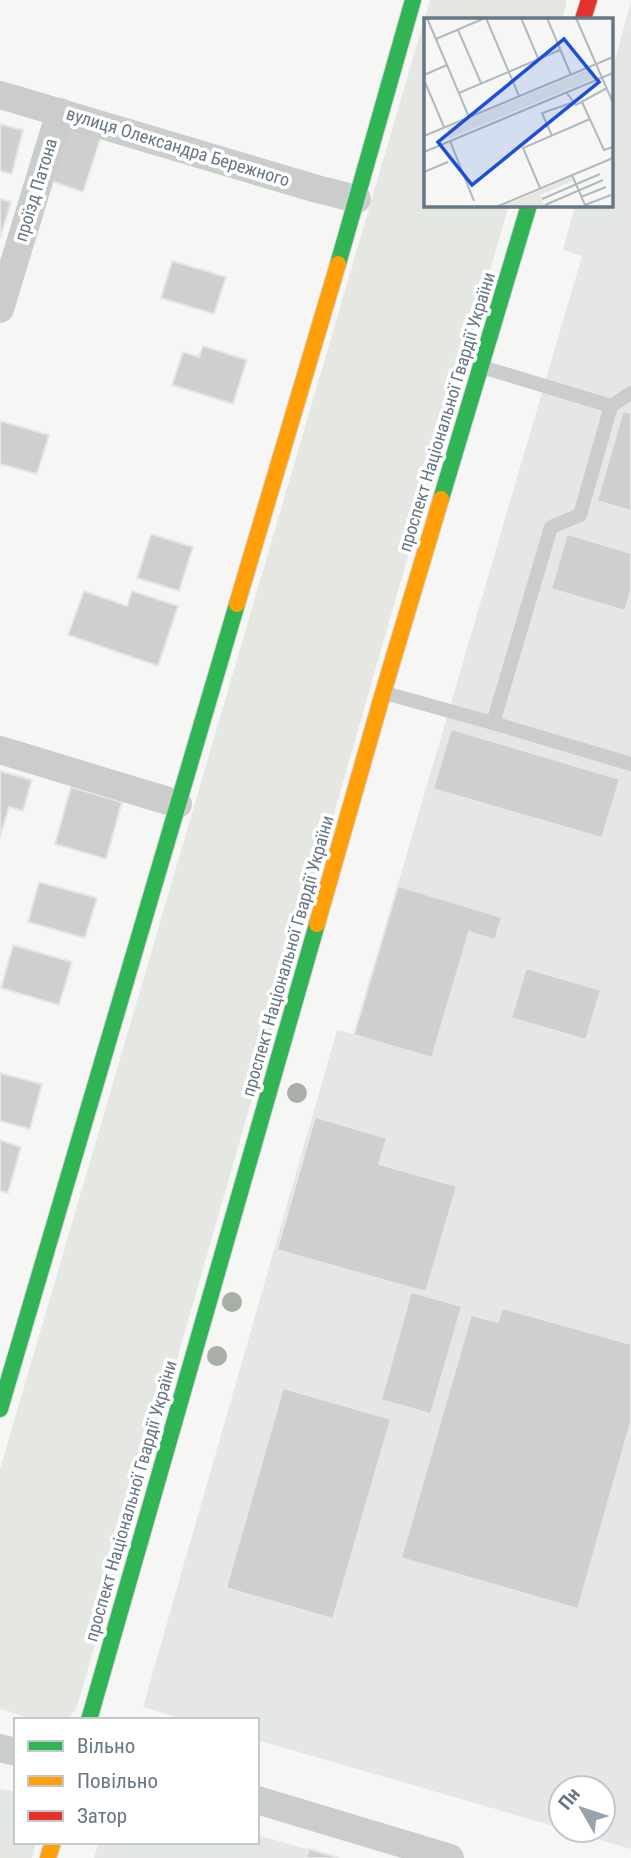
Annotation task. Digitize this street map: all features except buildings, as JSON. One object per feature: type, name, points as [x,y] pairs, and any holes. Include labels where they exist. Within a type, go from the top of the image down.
[{"type":"street","points":[[1,1401],[413,0]]},
{"type":"street","points":[[583,18],[589,0]]},
{"type":"street","name":"вулиця Олександра Бережного","points":[[0,95],[356,199]]},
{"type":"street","name":"проїзд Патона","points":[[0,309],[60,112]]},
{"type":"street","name":"проспект Національної Гвардії України","points":[[90,1718],[383,693],[529,206]]},
{"type":"street","points":[[0,750],[178,804]]},
{"type":"street","points":[[259,1801],[450,1858]]},
{"type":"lane","points":[[482,367],[611,406]]},
{"type":"lane","points":[[493,723],[551,527],[580,515],[611,406],[631,393]]},
{"type":"lane","points":[[383,693],[631,764]]},
{"type":"shaded area","points":[[430,0],[566,0],[562,18],[425,18]]},
{"type":"shaded area","points":[[631,1],[631,1849],[614,1844],[617,1844],[617,1774],[547,1774],[547,1824],[259,1741],[259,1718],[179,1718],[143,1707],[337,1030],[354,1034],[582,256],[563,250],[575,206],[614,206],[614,64]]},
{"type":"shaded area","points":[[424,20],[424,206],[509,206],[77,1707],[69,1718],[30,1718],[0,1709],[0,1469]]},
{"type":"shaded area","points":[[0,1789],[14,1792],[14,1844],[36,1844],[32,1858],[0,1858]]},
{"type":"shaded area","points":[[259,1836],[339,1858],[94,1858],[98,1844],[259,1844]]},
{"type":"traffic: fast","points":[[338,264],[413,0]]},
{"type":"traffic: fast","points":[[441,499],[529,206]]},
{"type":"traffic: fast","points":[[0,1409],[237,604]]},
{"type":"traffic: fast","points":[[90,1718],[317,924]]},
{"type":"traffic: slow","points":[[237,604],[338,264]]},
{"type":"traffic: slow","points":[[317,924],[441,499]]},
{"type":"traffic: slow","points":[[48,1858],[52,1844]]},
{"type":"traffic: jam","points":[[583,18],[589,0]]}]
